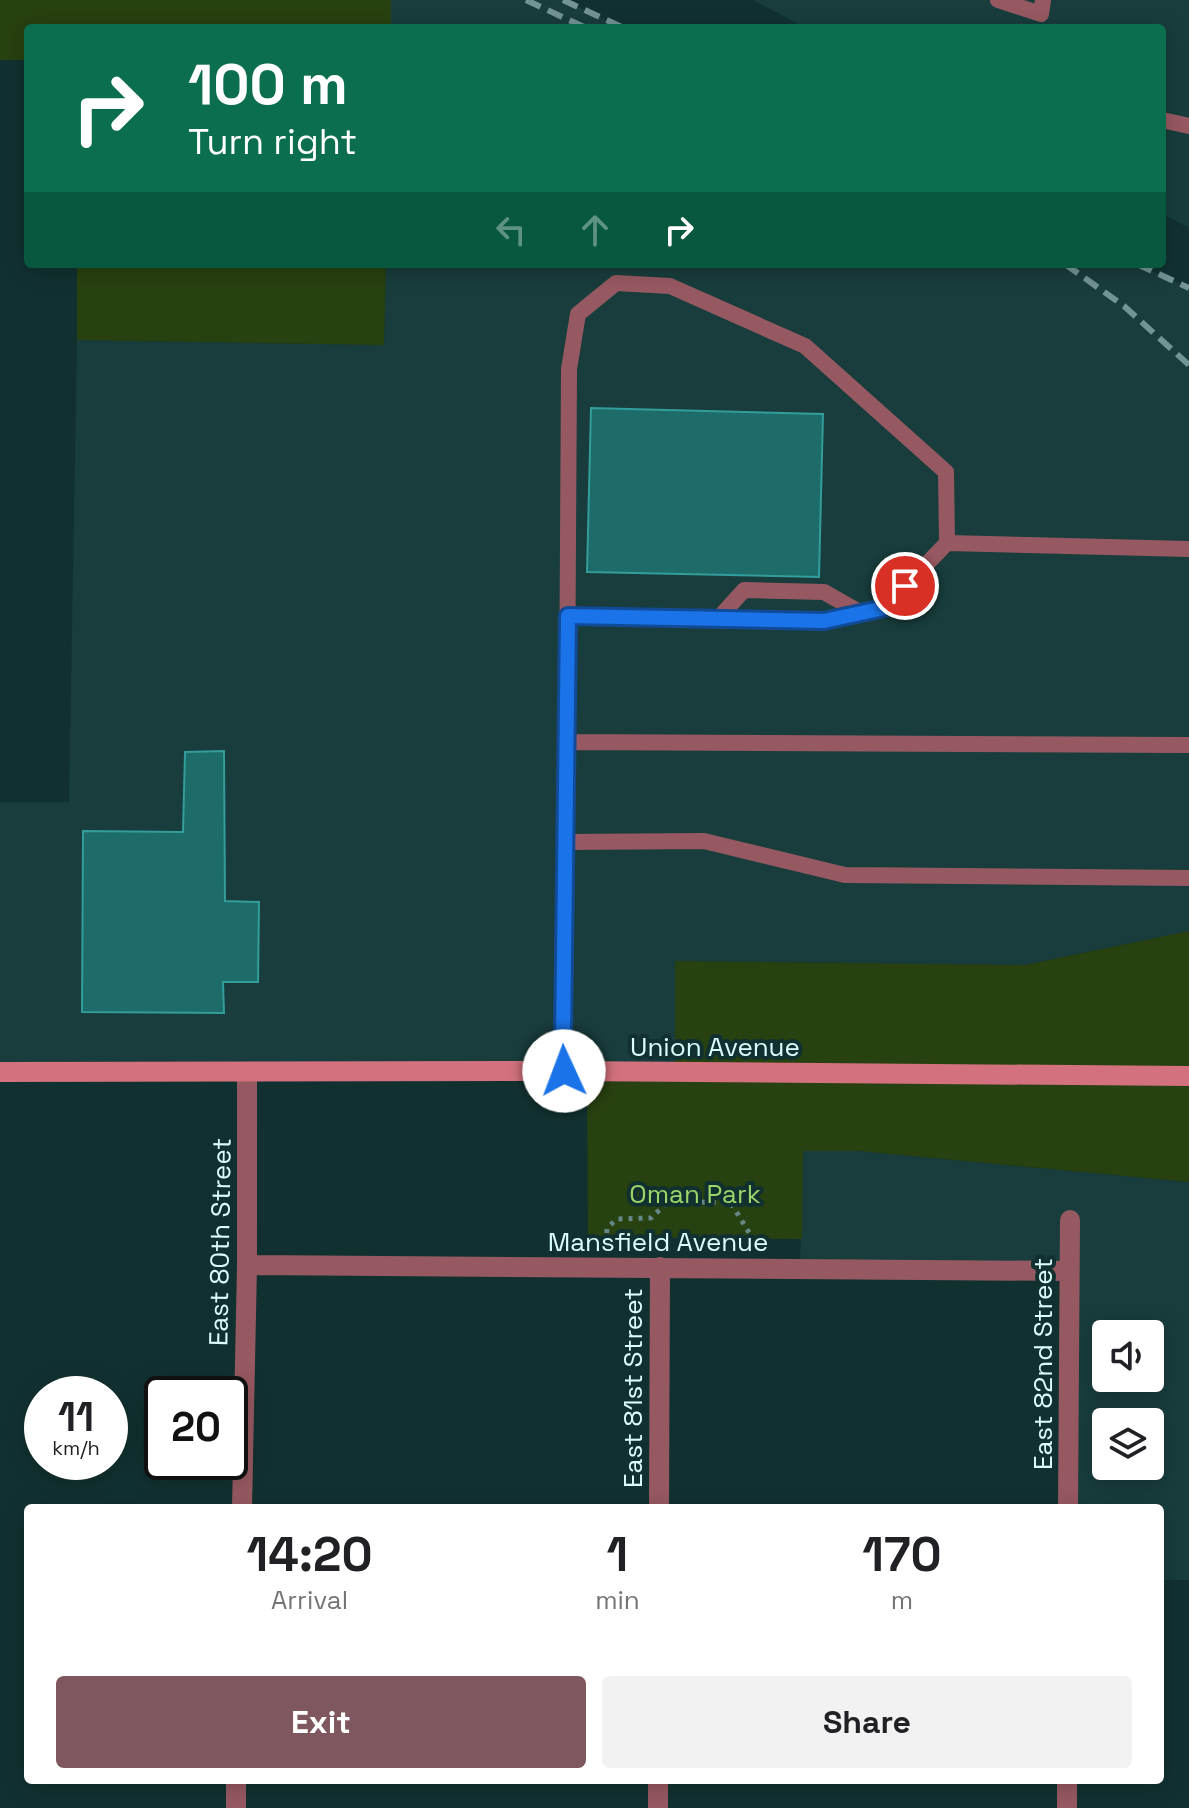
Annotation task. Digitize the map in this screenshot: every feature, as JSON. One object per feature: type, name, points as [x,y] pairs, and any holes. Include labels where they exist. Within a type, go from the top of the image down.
[{"type":"main road","name":"Union Avenue","points":[[0,1072],[564,1071],[1189,1076]]},
{"type":"street","name":"East 80th Street","points":[[242,1504],[247,1073]]},
{"type":"street","name":"East 82nd Street","points":[[1068,1504],[1070,1220]]},
{"type":"street","name":"Mansfield Avenue","points":[[247,1265],[1069,1271]]},
{"type":"street","name":"East 81st Street","points":[[659,1504],[660,1267]]},
{"type":"street","points":[[236,1784],[236,1808]]},
{"type":"street","points":[[658,1784],[658,1808]]},
{"type":"street","points":[[1067,1784],[1067,1808]]},
{"type":"lane","points":[[998,0],[1041,14]]},
{"type":"lane","points":[[1166,121],[1189,126]]},
{"type":"lane","points":[[564,1071],[569,369],[578,314],[616,283],[670,286],[805,346],[946,472],[947,543],[884,608],[824,621],[568,616]]},
{"type":"lane","points":[[947,543],[1189,549]]},
{"type":"lane","points":[[717,620],[744,590],[824,592],[861,613]]},
{"type":"lane","points":[[567,742],[1189,745]]},
{"type":"lane","points":[[566,842],[704,841],[845,875],[1189,878]]},
{"type":"path","points":[[606,1244],[607,1228],[617,1219],[651,1218],[669,1201],[731,1203],[756,1246]]},
{"type":"shaded area","points":[[391,0],[563,0],[615,24],[391,24]]},
{"type":"shaded area","points":[[753,0],[1189,0],[1189,228],[1166,216],[1166,24],[798,24]]},
{"type":"shaded area","points":[[386,268],[1146,268],[1189,288],[1189,931],[1025,965],[675,961],[675,1073],[0,1072],[0,802],[69,802],[77,340],[384,345]]},
{"type":"shaded area","points":[[803,1151],[859,1151],[1189,1182],[1189,1580],[1164,1580],[1164,1504],[1068,1504],[1069,1271],[800,1269]]},
{"type":"green space","points":[[0,0],[391,0],[391,24],[24,24],[24,60],[0,60]]},
{"type":"green space","points":[[77,268],[386,268],[384,345],[77,340]]},
{"type":"green space","name":"Oman Park","points":[[1189,931],[1189,1182],[859,1151],[803,1151],[802,1239],[588,1237],[587,1073],[675,1072],[675,961],[1025,965]]},
{"type":"building","points":[[591,408],[823,414],[819,577],[587,572]]},
{"type":"building","points":[[224,751],[225,901],[259,902],[258,982],[223,982],[224,1013],[82,1012],[83,831],[183,832],[185,752]]},
{"type":"railway","points":[[526,0],[577,24]]},
{"type":"railway","points":[[563,0],[615,24]]},
{"type":"railway","points":[[1071,268],[1124,306],[1189,365]]},
{"type":"railway","points":[[1146,268],[1189,288]]},
{"type":"route","points":[[564,1071],[568,616],[824,621],[884,608],[905,586]]}]
